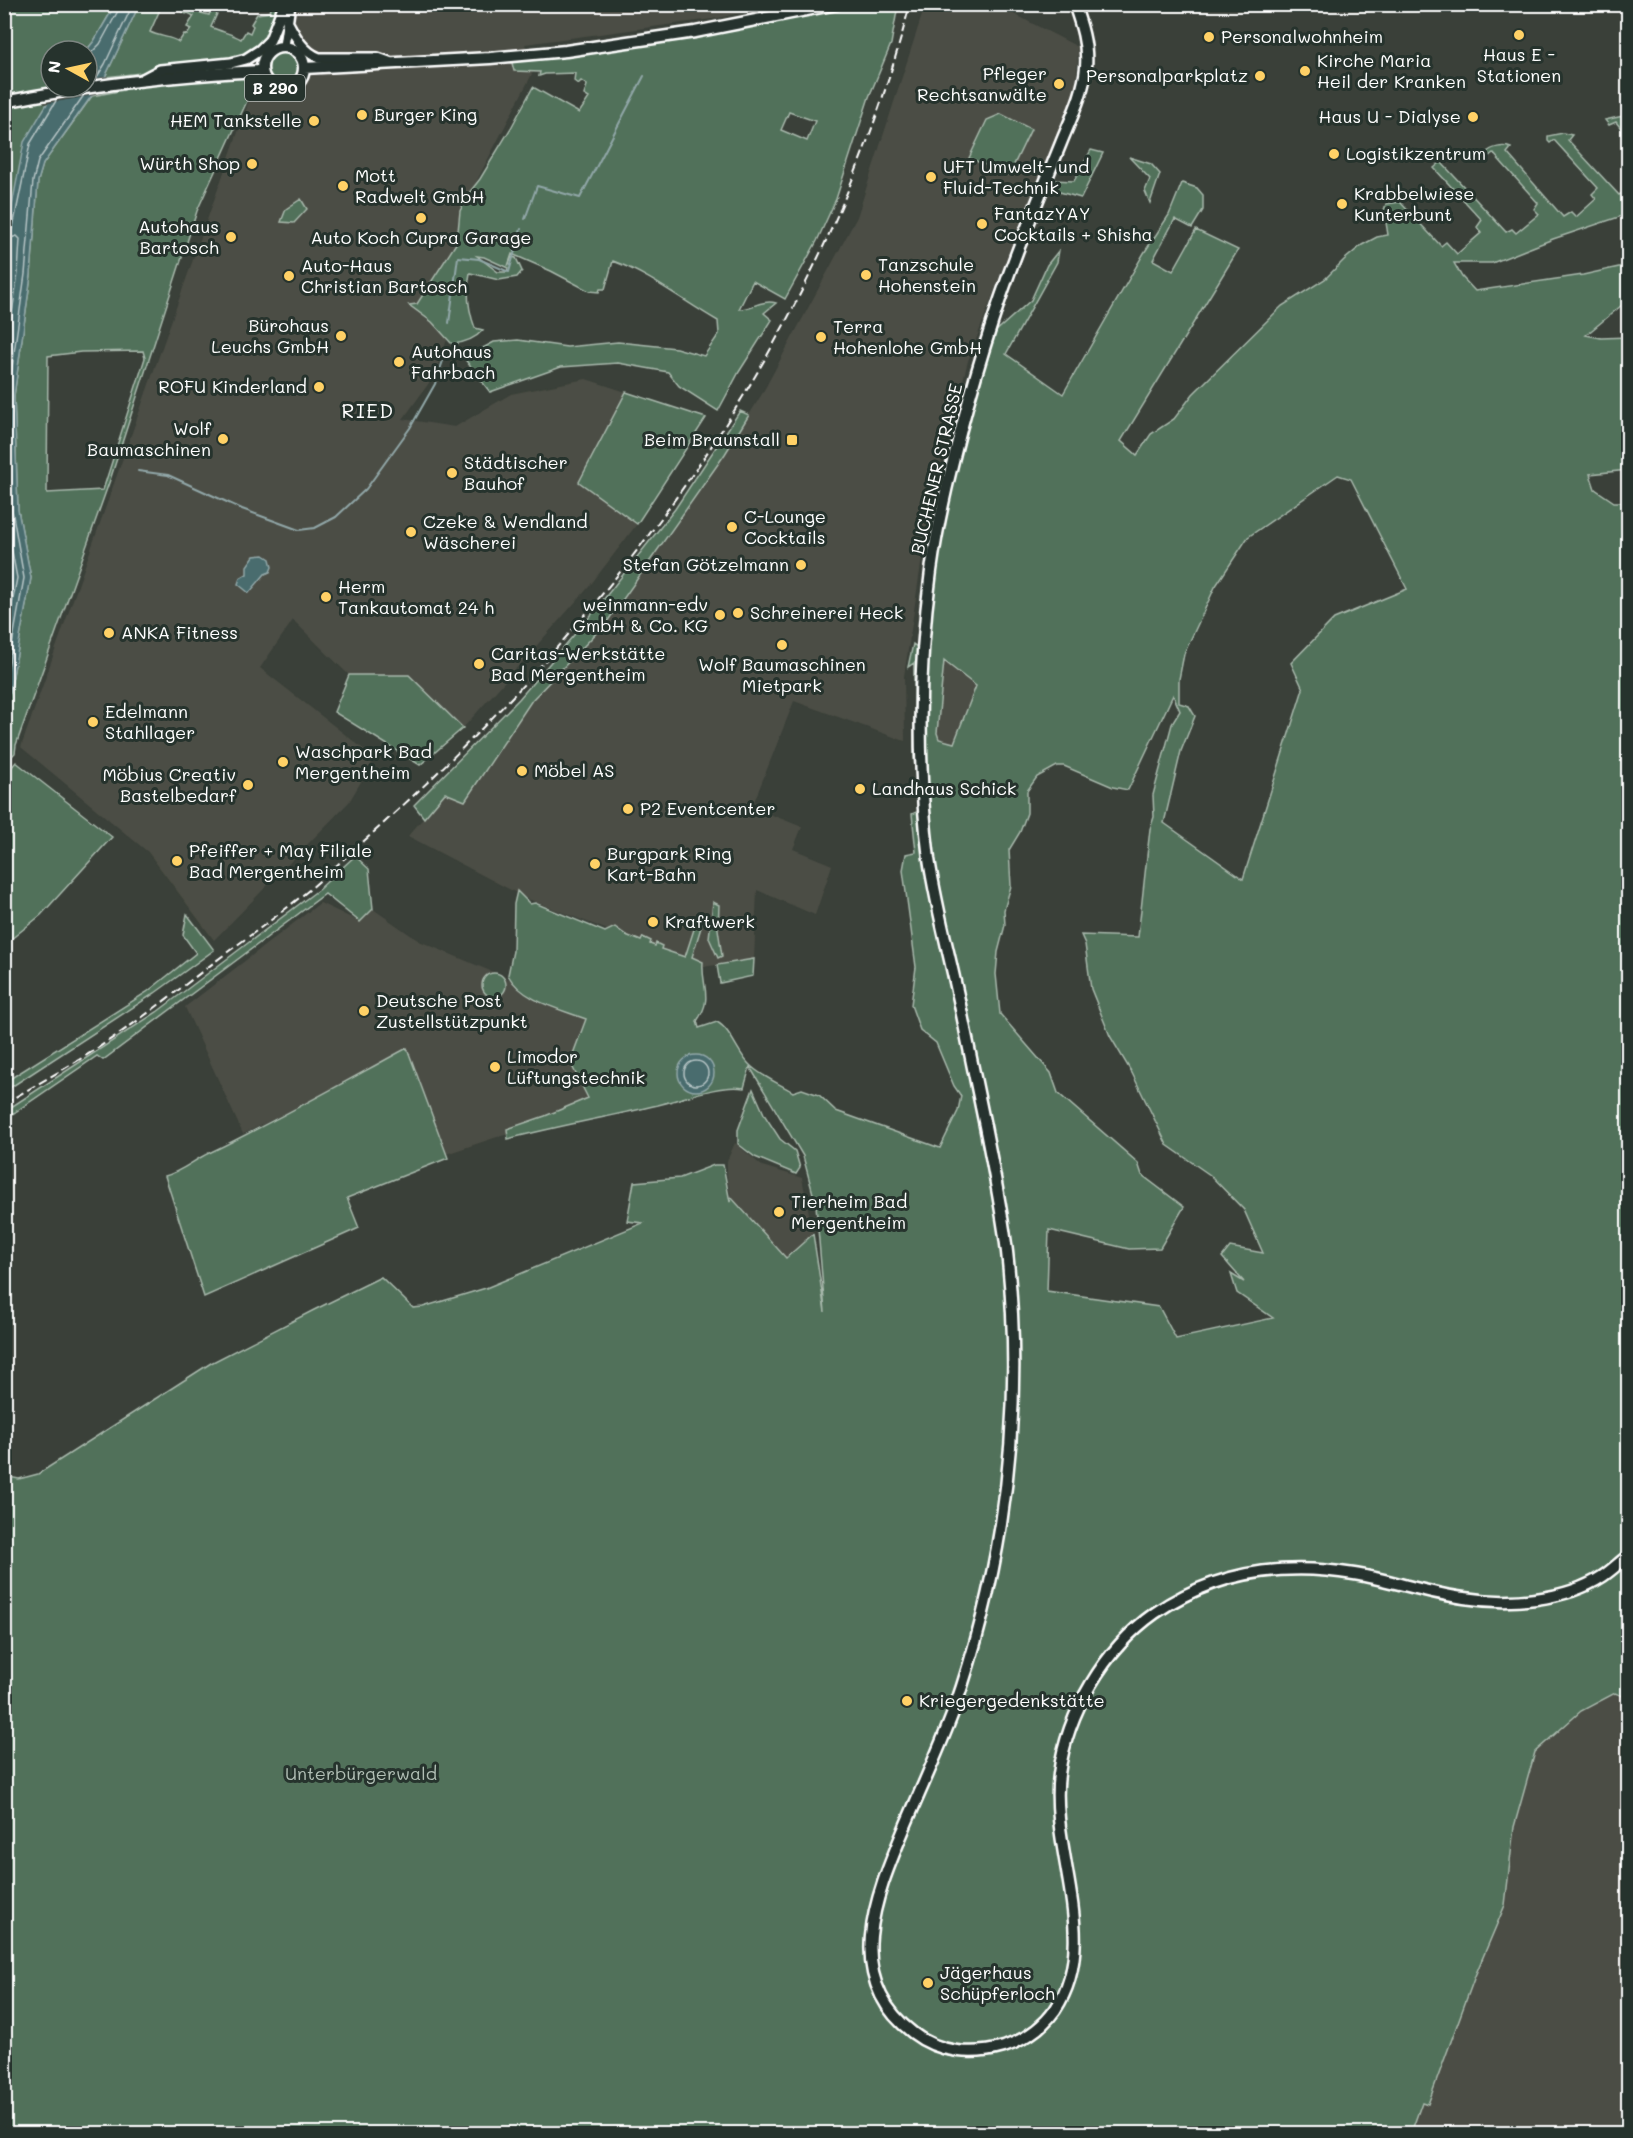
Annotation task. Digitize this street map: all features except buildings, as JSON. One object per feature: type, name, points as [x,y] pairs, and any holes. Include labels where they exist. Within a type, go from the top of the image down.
[{"type":"main road","name":"B 290","points":[[304,68],[523,56],[706,30],[837,4]]},
{"type":"main road","name":"BUCHENER STRASSE","points":[[1074,4],[1086,45],[1086,72],[1078,104],[1019,247],[988,332],[970,393],[932,559],[923,634],[921,773],[929,853],[939,916],[959,997],[995,1176],[1007,1251],[1013,1355],[1011,1439],[1000,1524],[984,1608],[953,1713],[886,1870],[877,1901],[870,1938],[871,1961],[876,1983],[885,2005],[904,2026],[925,2041],[946,2049],[970,2052],[994,2050],[1021,2041],[1046,2022],[1061,2001],[1074,1963],[1074,1928],[1057,1809],[1059,1772],[1069,1732],[1083,1698],[1122,1643],[1157,1612],[1214,1583],[1244,1574],[1279,1568],[1355,1574],[1467,1599],[1512,1601],[1561,1594],[1598,1580],[1629,1556]]},
{"type":"main road","name":"B 290","points":[[284,46],[300,56],[304,68],[297,84],[286,89],[273,87],[267,83],[261,71],[263,59],[267,54],[277,47],[284,46]]},
{"type":"main road","name":"B 290","points":[[4,102],[143,79],[261,71]]},
{"type":"street","points":[[143,79],[160,70],[231,63],[246,59],[270,40],[284,4]]},
{"type":"street","points":[[284,46],[290,4]]},
{"type":"street","points":[[287,21],[302,46],[311,55],[319,58],[378,58],[389,62]]},
{"type":"shaded area","points":[[290,5],[771,5],[719,18],[525,44],[533,72],[473,188],[449,334],[434,376],[403,419],[455,427],[511,394],[586,379],[626,392],[579,482],[637,524],[588,588],[463,728],[409,675],[349,675],[293,620],[260,668],[375,758],[349,802],[214,940],[148,852],[21,747],[254,87],[260,62],[266,52],[284,46]]},
{"type":"shaded area","points":[[923,12],[1012,13],[1078,47],[1076,91],[1016,233],[968,361],[930,505],[904,676],[905,741],[794,701],[752,807],[802,827],[793,849],[832,865],[815,915],[757,890],[754,959],[703,967],[528,899],[408,836],[445,793],[465,801],[532,700],[607,622],[725,454],[762,394],[857,217]]},
{"type":"shaded area","points":[[944,660],[976,687],[954,743],[939,739],[937,733]]},
{"type":"shaded area","points":[[320,903],[360,922],[373,909],[419,941],[605,1017],[595,1114],[497,1137],[443,1155],[403,1056],[243,1134],[185,1007]]},
{"type":"shaded area","points":[[735,1143],[762,1166],[802,1178],[813,1234],[786,1259],[731,1197],[727,1161]]},
{"type":"shaded area","points":[[1615,1693],[1628,1698],[1628,2133],[1389,2134],[1506,1890],[1514,1827],[1535,1752],[1581,1711]]},
{"type":"green space","points":[[4,5],[115,5],[95,39],[39,39],[39,99],[53,99],[6,231],[5,248],[5,161],[11,148],[9,128],[4,122]]},
{"type":"green space","points":[[139,5],[162,5],[150,32],[179,42],[191,29],[187,27],[194,16],[186,14],[174,5],[203,5],[201,13],[209,15],[213,5],[221,5],[211,27],[241,39],[246,31],[250,33],[253,26],[251,24],[257,14],[270,12],[272,5],[284,5],[270,40],[231,63],[105,77]]},
{"type":"green space","points":[[837,5],[898,5],[891,44],[869,97],[836,199],[817,241],[785,299],[753,281],[739,309],[766,302],[776,303],[764,313],[772,320],[739,372],[718,411],[679,386],[668,372],[618,363],[561,367],[490,392],[464,358],[494,342],[518,340],[567,347],[618,342],[676,348],[704,356],[719,334],[718,321],[654,281],[613,261],[605,289],[600,289],[599,292],[589,291],[512,254],[508,266],[512,257],[516,258],[522,271],[517,277],[499,280],[470,273],[468,300],[471,314],[475,328],[483,330],[473,338],[461,343],[452,344],[432,322],[409,305],[417,304],[457,242],[460,211],[511,128],[533,87],[579,113],[589,98],[584,95],[587,85],[581,81],[578,84],[574,81],[575,73],[539,76],[540,72],[514,71],[512,63],[490,58],[523,56]],"holes":[[[789,112],[815,121],[807,141],[781,130]],[[477,256],[508,268],[507,272],[498,272]]]},
{"type":"green space","points":[[283,47],[291,48],[298,53],[303,60],[303,76],[298,83],[291,88],[283,89],[275,88],[268,83],[263,76],[262,68],[263,60],[268,53],[275,48]]},
{"type":"green space","points":[[255,71],[247,101],[197,211],[111,477],[15,753],[5,763],[5,701],[10,691],[31,578],[18,510],[14,396],[31,275],[38,181],[43,164],[90,99],[99,99],[99,95],[124,90],[130,81]],"holes":[[[143,351],[145,358],[103,490],[47,493],[48,356],[81,352]]]},
{"type":"green space","points":[[1001,114],[1031,129],[1009,175],[969,158],[987,120]]},
{"type":"green space","points":[[1628,115],[1628,137],[1616,122],[1609,125],[1605,120]]},
{"type":"green space","name":"Unterbürgerwald","points":[[1563,133],[1572,135],[1568,140],[1619,195],[1626,191],[1628,214],[1553,239],[1492,263],[1454,263],[1462,277],[1475,291],[1583,275],[1628,265],[1628,300],[1586,335],[1601,338],[1628,337],[1628,470],[1590,474],[1595,489],[1614,502],[1628,502],[1628,1698],[1615,1693],[1581,1711],[1535,1752],[1514,1827],[1505,1905],[1475,1976],[1428,2104],[1422,2102],[1411,2133],[5,2133],[4,1480],[9,1477],[19,1479],[38,1474],[211,1363],[381,1277],[413,1308],[486,1288],[643,1223],[627,1221],[634,1182],[680,1178],[714,1165],[723,1165],[730,1202],[731,1197],[786,1258],[813,1234],[825,1312],[816,1205],[803,1156],[750,1067],[744,1088],[712,1090],[658,1105],[508,1139],[507,1129],[588,1098],[570,1062],[586,1019],[532,998],[514,984],[508,975],[513,951],[514,904],[517,891],[530,904],[535,903],[605,932],[615,927],[626,935],[641,941],[643,937],[651,941],[650,944],[655,946],[656,943],[662,946],[661,949],[685,957],[696,923],[702,924],[692,957],[703,962],[706,992],[705,1005],[697,1021],[699,1028],[717,1022],[727,1031],[752,1067],[793,1092],[802,1089],[819,1095],[836,1111],[940,1148],[958,1111],[961,1096],[954,1086],[936,1043],[920,1030],[911,1005],[916,967],[903,870],[906,854],[916,852],[912,814],[919,811],[914,757],[914,663],[908,667],[913,644],[921,650],[949,480],[993,334],[1031,300],[1047,265],[1059,250],[1057,262],[1006,354],[1063,394],[1144,253],[1169,215],[1182,183],[1197,188],[1203,195],[1203,210],[1192,228],[1175,219],[1153,260],[1173,271],[1196,230],[1238,250],[1121,441],[1137,455],[1151,434],[1174,419],[1193,394],[1282,306],[1325,279],[1362,245],[1377,237],[1388,235],[1384,210],[1386,204],[1400,202],[1441,246],[1446,242],[1457,254],[1481,233],[1477,227],[1482,220],[1434,168],[1441,162],[1506,232],[1512,229],[1516,233],[1539,214],[1534,209],[1538,203],[1493,153],[1489,156],[1486,153],[1498,147],[1511,148],[1507,153],[1563,217],[1571,212],[1576,217],[1596,199],[1592,194],[1598,188],[1554,140],[1550,143],[1548,141],[1548,136]],"holes":[[[1338,475],[1351,479],[1407,589],[1334,619],[1291,663],[1303,689],[1243,879],[1164,823],[1181,751],[1195,716],[1189,706],[1179,703],[1179,679],[1184,654],[1215,587],[1248,537]],[[944,661],[976,686],[954,743],[939,739],[937,733]],[[1173,695],[1180,711],[1172,724],[1153,795],[1154,817],[1150,829],[1138,937],[1081,935],[1085,944],[1091,989],[1110,1036],[1132,1073],[1167,1145],[1210,1175],[1244,1210],[1263,1253],[1230,1247],[1222,1257],[1244,1282],[1231,1274],[1237,1293],[1273,1318],[1176,1339],[1159,1307],[1047,1291],[1049,1230],[1129,1249],[1160,1248],[1184,1207],[1142,1175],[1138,1163],[1058,1093],[1051,1073],[1000,1014],[996,974],[998,952],[1005,925],[1004,910],[1011,886],[1009,850],[1020,832],[1027,813],[1027,791],[1037,777],[1057,766],[1064,766],[1113,787],[1128,790]]]},
{"type":"green space","points":[[1091,150],[1103,153],[1081,198],[1049,189],[1053,180],[1074,181]]},
{"type":"green space","points":[[1129,157],[1151,164],[1160,174],[1150,203],[1145,191],[1150,179]]},
{"type":"green space","points":[[301,199],[307,209],[294,223],[281,222],[286,209]]},
{"type":"green space","points":[[626,392],[706,418],[637,524],[579,482]]},
{"type":"green space","points":[[740,411],[749,415],[725,454],[607,622],[532,700],[465,801],[445,793],[424,818],[414,805],[519,699],[592,614],[675,509]]},
{"type":"green space","points":[[349,675],[409,675],[463,728],[420,765],[334,712]]},
{"type":"green space","points":[[16,762],[112,837],[41,915],[5,944],[5,775]]},
{"type":"green space","points":[[355,856],[369,869],[373,909],[360,922],[325,894],[103,1060],[97,1056],[5,1119],[5,1111],[157,1012],[318,890]]},
{"type":"green space","points":[[713,902],[719,905],[718,929],[722,956],[718,958],[709,938]]},
{"type":"green space","points":[[187,914],[214,950],[155,993],[5,1091],[5,1082],[147,992],[196,953],[183,935]]},
{"type":"green space","points":[[754,959],[753,976],[720,983],[717,965]]},
{"type":"green space","points":[[494,973],[503,976],[506,985],[503,994],[494,997],[485,994],[482,985],[485,976]]},
{"type":"green space","points":[[407,1048],[448,1158],[347,1198],[359,1228],[204,1297],[165,1176],[177,1172]]},
{"type":"green space","points":[[753,1089],[765,1116],[780,1139],[795,1151],[800,1168],[796,1174],[755,1157],[738,1144],[738,1130]]},
{"type":"water","points":[[115,5],[139,5],[99,85],[99,39],[95,39]]},
{"type":"water","points":[[50,99],[89,99],[43,164],[38,181],[31,275],[14,396],[18,510],[31,578],[10,692],[5,701],[4,248],[24,142]]},
{"type":"water","points":[[264,555],[270,559],[272,567],[270,572],[265,574],[249,593],[238,584],[240,578],[247,574],[247,566],[254,556]]},
{"type":"water","points":[[696,1055],[709,1060],[714,1073],[709,1086],[696,1091],[683,1086],[678,1073],[683,1060]]},
{"type":"pier","points":[[108,76],[99,89],[99,78]]},
{"type":"pier","points":[[46,99],[72,99],[43,104]]},
{"type":"waterway","points":[[525,219],[537,186],[580,198],[644,76]]},
{"type":"waterway","points":[[449,323],[458,257],[479,259],[509,272],[521,229]]},
{"type":"waterway","points":[[138,471],[168,475],[242,509],[299,530],[315,528],[336,517],[366,489],[410,428],[435,384],[445,355]]},
{"type":"railway","points":[[4,1104],[80,1059],[137,1021],[316,884],[458,753],[545,661],[626,564],[700,462],[767,356],[825,244],[873,127],[910,4]]},
{"type":"place","name":"Haus E - Stationen","points":[[1519,35]]},
{"type":"place","name":"Personalwohnheim","points":[[1209,37]]},
{"type":"place","name":"Kirche Maria Heil der Kranken","points":[[1305,71]]},
{"type":"place","name":"Personalparkplatz","points":[[1260,76]]},
{"type":"place","name":"Pfleger Rechtsanwälte","points":[[1059,84]]},
{"type":"place","name":"Burger King","points":[[362,115]]},
{"type":"place","name":"Haus U - Dialyse","points":[[1473,117]]},
{"type":"place","name":"HEM Tankstelle","points":[[314,121]]},
{"type":"place","name":"Logistikzentrum","points":[[1334,154]]},
{"type":"place","name":"Würth Shop","points":[[252,164]]},
{"type":"place","name":"UFT Umwelt- und Fluid-Technik","points":[[931,177]]},
{"type":"place","name":"Mott Radwelt GmbH","points":[[343,186]]},
{"type":"place","name":"Krabbelwiese Kunterbunt","points":[[1342,204]]},
{"type":"place","name":"Auto Koch Cupra Garage","points":[[421,218]]},
{"type":"place","name":"FantazYAY Cocktails + Shisha","points":[[982,224]]},
{"type":"place","name":"Autohaus Bartosch","points":[[231,237]]},
{"type":"place","name":"Tanzschule Hohenstein","points":[[866,275]]},
{"type":"place","name":"Auto-Haus Christian Bartosch","points":[[289,276]]},
{"type":"place","name":"Bürohaus Leuchs GmbH","points":[[341,336]]},
{"type":"place","name":"Terra Hohenlohe GmbH","points":[[821,337]]},
{"type":"place","name":"Autohaus Fahrbach","points":[[399,362]]},
{"type":"place","name":"ROFU Kinderland","points":[[319,387]]},
{"type":"place","name":"Wolf Baumaschinen","points":[[223,439]]},
{"type":"place","name":"Beim Braunstall","points":[[792,440]]},
{"type":"place","name":"Städtischer Bauhof","points":[[452,473]]},
{"type":"place","name":"C-Lounge Cocktails","points":[[732,527]]},
{"type":"place","name":"Czeke & Wendland Wäscherei","points":[[411,532]]},
{"type":"place","name":"Stefan Götzelmann","points":[[801,565]]},
{"type":"place","name":"Herm Tankautomat 24 h","points":[[326,597]]},
{"type":"place","name":"Schreinerei Heck","points":[[738,613]]},
{"type":"place","name":"weinmann-edv GmbH & Co. KG","points":[[720,615]]},
{"type":"place","name":"ANKA Fitness","points":[[109,633]]},
{"type":"place","name":"Wolf Baumaschinen Mietpark","points":[[782,645]]},
{"type":"place","name":"Caritas-Werkstätte Bad Mergentheim","points":[[479,664]]},
{"type":"place","name":"Edelmann Stahllager","points":[[93,722]]},
{"type":"place","name":"Waschpark Bad Mergentheim","points":[[283,762]]},
{"type":"place","name":"Möbel AS","points":[[522,771]]},
{"type":"place","name":"Möbius Creativ Bastelbedarf","points":[[248,785]]},
{"type":"place","name":"Landhaus Schick","points":[[860,789]]},
{"type":"place","name":"P2 Eventcenter","points":[[628,809]]},
{"type":"place","name":"Pfeiffer + May Filiale Bad Mergentheim","points":[[177,861]]},
{"type":"place","name":"Burgpark Ring Kart-Bahn","points":[[595,864]]},
{"type":"place","name":"Kraftwerk","points":[[653,922]]},
{"type":"place","name":"Deutsche Post Zustellstützpunkt","points":[[364,1011]]},
{"type":"place","name":"Limodor Lüftungstechnik","points":[[495,1067]]},
{"type":"place","name":"Tierheim Bad Mergentheim","points":[[779,1212]]},
{"type":"place","name":"Kriegergedenkstätte","points":[[907,1701]]},
{"type":"place","name":"Jägerhaus Schüpferloch","points":[[928,1983]]},
{"type":"district","name":"RIED","points":[[368,411]]}]
